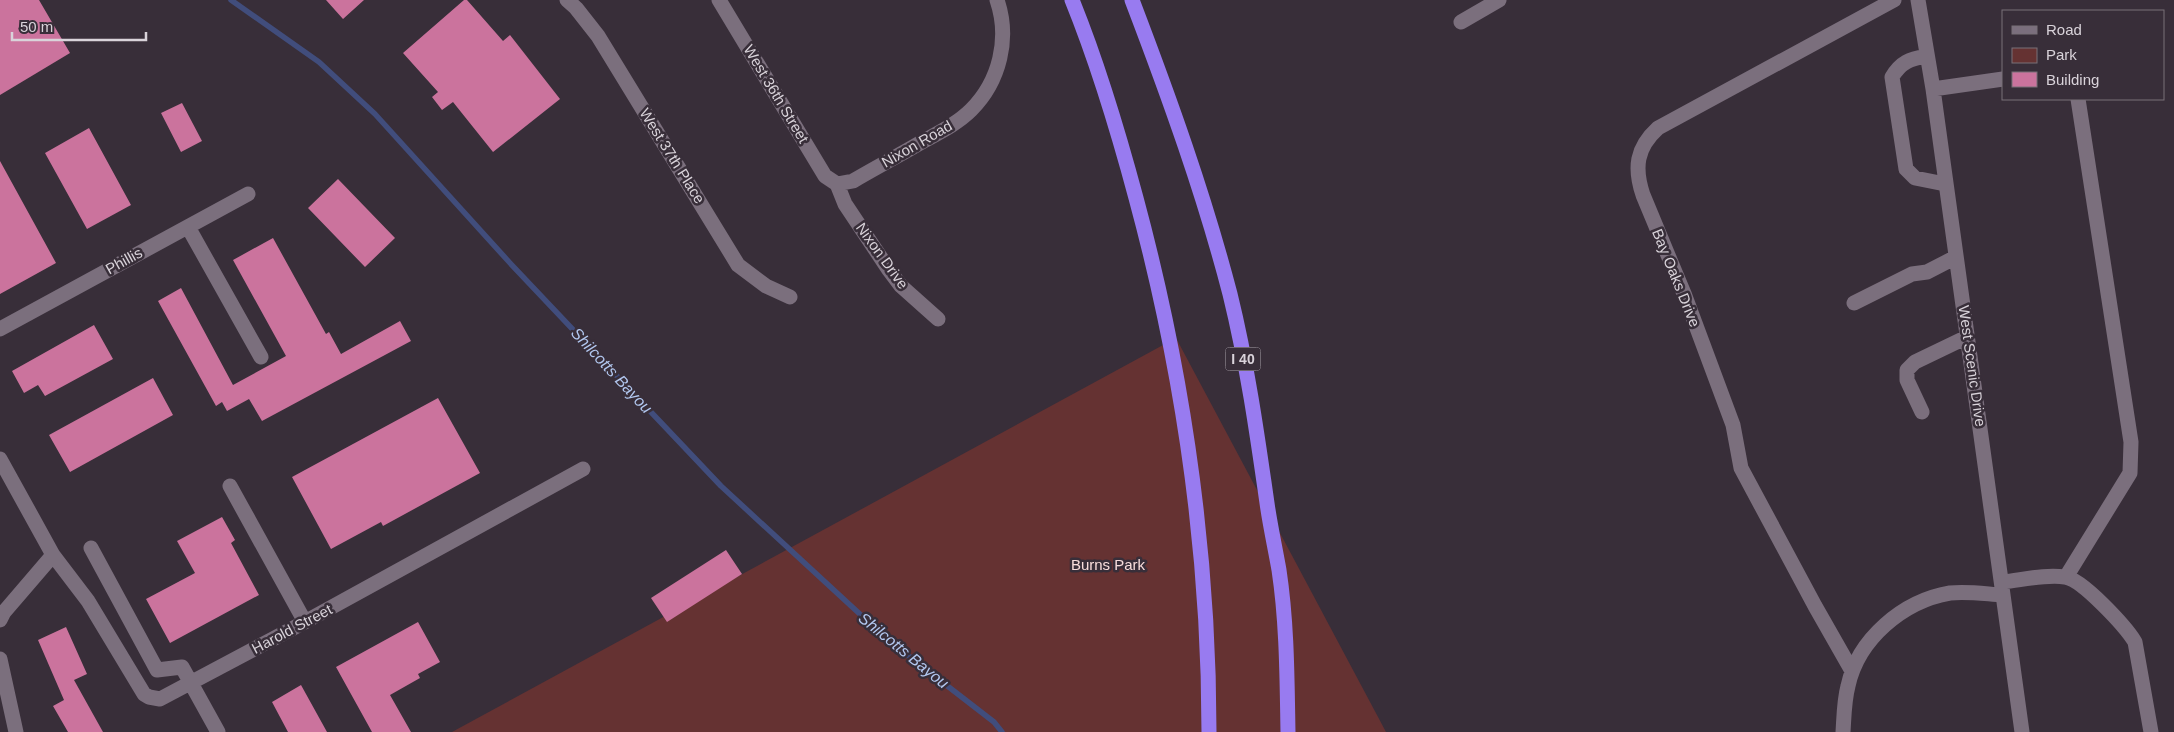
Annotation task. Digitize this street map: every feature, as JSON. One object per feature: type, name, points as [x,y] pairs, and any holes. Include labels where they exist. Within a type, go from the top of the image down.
[{"type":"highway","points":[[1072,0],[1097,68],[1127,164],[1152,259],[1174,362],[1191,466],[1200,546],[1207,645],[1209,732]]},
{"type":"highway","name":"I 40","points":[[1132,0],[1179,124],[1210,225],[1236,321],[1257,435],[1278,569],[1287,678],[1288,732]]},
{"type":"street","name":"West 37th Place","points":[[567,0],[576,8],[598,36],[738,265],[766,286],[790,297]]},
{"type":"street","name":"West 36th Street","points":[[719,0],[825,176],[837,184]]},
{"type":"street","name":"Nixon Road","points":[[837,184],[853,181],[954,124],[972,109],[994,75],[1002,46],[1002,14],[997,0]]},
{"type":"street","points":[[1460,22],[1499,0]]},
{"type":"street","name":"Bay Oaks Drive","points":[[1852,671],[1741,468],[1733,425],[1643,195],[1638,179],[1639,155],[1650,135],[1658,128],[1894,0]]},
{"type":"street","name":"West Scenic Drive","points":[[1918,0],[1933,89],[2022,732]]},
{"type":"street","points":[[1926,56],[1908,60],[1897,68],[1892,77],[1906,169],[1915,178],[1945,184]]},
{"type":"street","points":[[1933,89],[2002,79]]},
{"type":"street","points":[[2066,577],[2130,473],[2131,442],[2078,100]]},
{"type":"street","name":"Nixon Drive","points":[[837,184],[845,204],[895,278],[938,319]]},
{"type":"street","name":"Phillis","points":[[0,329],[248,194]]},
{"type":"street","points":[[188,226],[261,357]]},
{"type":"street","points":[[1854,303],[1912,274],[1927,272],[1956,257]]},
{"type":"street","points":[[1922,412],[1907,380],[1906,370],[1915,362],[1968,337]]},
{"type":"street","name":"Harold Street","points":[[0,459],[53,555],[88,601],[144,694],[160,699],[305,622],[583,469]]},
{"type":"street","points":[[230,486],[305,622]]},
{"type":"street","points":[[91,548],[157,670],[182,667],[218,732]]},
{"type":"street","points":[[0,620],[4,612],[53,555]]},
{"type":"street","points":[[1843,732],[1848,687],[1852,671],[1870,641],[1880,629],[1899,613],[1933,596],[2003,588],[2066,577],[2080,582],[2129,632],[2135,642],[2151,732]]},
{"type":"street","points":[[0,659],[2,682],[16,732]]},
{"type":"green space","name":"Burns Park","points":[[1176,338],[1386,732],[452,732]]},
{"type":"building","points":[[0,0],[39,0],[70,53],[0,95]]},
{"type":"building","points":[[326,0],[364,0],[343,19]]},
{"type":"building","points":[[464,0],[467,0],[503,41],[510,35],[560,99],[493,152],[453,102],[442,110],[432,97],[438,92],[403,53]]},
{"type":"building","points":[[182,103],[202,141],[181,152],[161,113]]},
{"type":"building","points":[[89,128],[131,205],[87,229],[45,153]]},
{"type":"building","points":[[0,161],[56,263],[0,294]]},
{"type":"building","points":[[338,179],[395,238],[365,267],[308,208]]},
{"type":"building","points":[[273,238],[326,334],[329,332],[341,354],[400,321],[411,341],[262,421],[249,399],[227,411],[222,402],[216,406],[158,301],[181,288],[233,385],[286,356],[233,260]]},
{"type":"building","points":[[94,325],[113,359],[45,396],[38,385],[24,393],[12,371]]},
{"type":"building","points":[[153,378],[173,415],[70,472],[49,435]]},
{"type":"building","points":[[438,398],[480,473],[383,526],[381,522],[331,549],[292,477]]},
{"type":"building","points":[[222,517],[235,540],[231,543],[259,595],[170,643],[146,599],[195,573],[177,541]]},
{"type":"building","points":[[726,550],[742,574],[667,622],[651,598]]},
{"type":"building","points":[[418,622],[440,662],[418,674],[420,678],[390,695],[411,732],[372,732],[336,667]]},
{"type":"building","points":[[66,627],[87,674],[74,680],[103,732],[68,732],[53,706],[64,700],[38,640]]},
{"type":"building","points":[[301,685],[327,732],[288,732],[272,702]]},
{"type":"waterway","name":"Shilcotts Bayou","points":[[231,0],[319,62],[375,114],[510,263],[721,486],[888,640],[994,722],[1002,732]]}]
